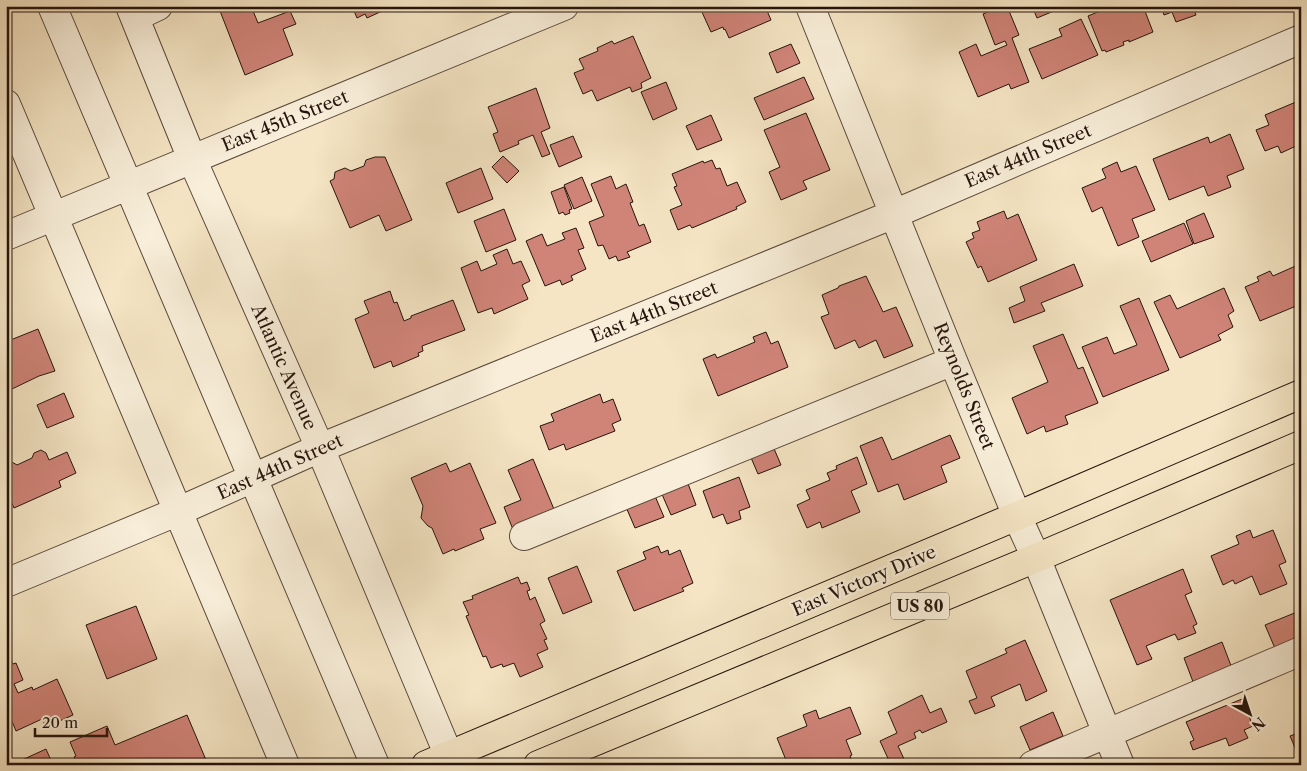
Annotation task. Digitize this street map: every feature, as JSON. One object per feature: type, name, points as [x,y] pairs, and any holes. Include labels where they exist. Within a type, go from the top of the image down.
[{"type":"main road","name":"East Victory Drive","points":[[438,760],[1301,394]]},
{"type":"main road","name":"US 80","points":[[538,765],[1036,558],[1301,445]]},
{"type":"street","points":[[52,6],[375,765]]},
{"type":"street","name":"East 45th Street","points":[[6,236],[564,6]]},
{"type":"street","name":"Reynolds Street","points":[[810,6],[1120,765]]},
{"type":"street","name":"Atlantic Avenue","points":[[141,10],[192,159],[320,448],[438,760]]},
{"type":"street","name":"East 44th Street","points":[[6,583],[179,511],[320,448],[894,214],[1301,39]]},
{"type":"street","points":[[6,104],[285,765]]},
{"type":"street","points":[[524,536],[953,360]]},
{"type":"street","points":[[1033,765],[1301,651]]},
{"type":"building","points":[[231,6],[251,6],[258,23],[290,11],[296,24],[283,29],[293,55],[245,75],[220,11]]},
{"type":"building","points":[[352,6],[393,6],[367,18],[365,14],[357,18]]},
{"type":"building","points":[[710,6],[765,6],[771,20],[729,38],[723,27],[711,32],[701,10]]},
{"type":"building","points":[[1002,6],[1007,6],[1019,35],[1012,38],[1029,82],[1011,89],[1009,84],[978,97],[959,52],[976,44],[981,56],[1007,45],[1005,41],[995,45],[983,14]]},
{"type":"building","points":[[1032,6],[1066,6],[1037,18]]},
{"type":"building","points":[[1112,6],[1143,6],[1153,32],[1129,42],[1129,40],[1123,42],[1124,45],[1106,52],[1105,50],[1102,51],[1088,16]]},
{"type":"building","points":[[1161,6],[1203,6],[1194,9],[1196,15],[1176,22],[1172,12],[1164,15]]},
{"type":"building","points":[[1081,19],[1098,55],[1042,79],[1029,49],[1062,36],[1059,29]]},
{"type":"building","points":[[633,36],[651,78],[641,83],[642,88],[632,92],[630,87],[597,101],[592,90],[583,94],[574,73],[584,69],[579,59],[598,51],[597,48],[612,41],[614,44]]},
{"type":"building","points":[[791,44],[800,63],[777,73],[769,53]]},
{"type":"building","points":[[804,77],[814,99],[764,120],[754,98]]},
{"type":"building","points":[[666,82],[677,109],[653,120],[641,92]]},
{"type":"building","points":[[536,88],[550,128],[541,132],[550,154],[542,157],[533,135],[518,141],[519,144],[500,152],[493,134],[498,132],[488,107]]},
{"type":"building","points":[[1296,102],[1299,110],[1301,109],[1301,157],[1296,146],[1281,153],[1278,146],[1265,151],[1256,130],[1269,125],[1265,115]]},
{"type":"building","points":[[806,113],[830,170],[803,181],[807,189],[781,200],[769,172],[780,167],[764,130]]},
{"type":"building","points":[[711,115],[722,140],[697,150],[686,126]]},
{"type":"building","points":[[1230,134],[1244,169],[1227,176],[1231,187],[1208,196],[1204,186],[1169,200],[1153,159],[1208,137],[1210,143]]},
{"type":"building","points":[[573,136],[582,157],[559,167],[550,145]]},
{"type":"building","points":[[503,156],[519,171],[507,183],[492,167]]},
{"type":"building","points":[[375,157],[385,157],[412,220],[386,231],[379,215],[350,228],[330,181],[334,179],[335,172],[345,168],[351,171],[364,166],[366,160]]},
{"type":"building","points":[[712,160],[716,169],[720,168],[727,186],[737,182],[746,202],[736,207],[737,209],[692,228],[690,225],[678,230],[670,210],[682,205],[674,187],[677,186],[672,174],[703,161],[704,163]]},
{"type":"building","points":[[1117,162],[1121,172],[1136,166],[1155,210],[1132,219],[1139,237],[1118,246],[1102,207],[1092,212],[1082,188],[1106,178],[1102,169]]},
{"type":"building","points":[[481,168],[493,199],[458,213],[446,183]]},
{"type":"building","points":[[611,176],[616,189],[626,184],[633,202],[630,203],[639,226],[644,224],[651,242],[627,252],[630,257],[618,261],[616,256],[609,259],[603,245],[598,246],[589,222],[604,216],[591,184]]},
{"type":"building","points":[[582,177],[592,201],[574,209],[564,185]]},
{"type":"building","points":[[564,187],[572,209],[569,210],[570,213],[565,215],[563,212],[559,214],[551,192]]},
{"type":"building","points":[[504,209],[516,240],[486,252],[474,221]]},
{"type":"building","points":[[1004,211],[1007,219],[1018,214],[1037,260],[988,282],[981,266],[978,268],[966,242],[974,238],[972,233],[980,230],[977,222]]},
{"type":"building","points":[[1204,213],[1214,237],[1194,244],[1186,221]]},
{"type":"building","points":[[1184,223],[1193,244],[1151,262],[1142,241]]},
{"type":"building","points":[[576,228],[584,248],[578,250],[586,269],[571,276],[573,280],[562,285],[560,280],[545,286],[526,241],[542,234],[547,246],[565,239],[562,233]]},
{"type":"building","points":[[507,249],[513,264],[521,261],[530,281],[522,285],[528,299],[494,314],[492,308],[478,313],[461,268],[477,261],[481,271],[497,264],[493,255]]},
{"type":"building","points":[[1299,262],[1301,262],[1301,304],[1260,321],[1245,287],[1259,281],[1257,277],[1270,271],[1273,276],[1300,264]]},
{"type":"building","points":[[1074,264],[1083,286],[1041,303],[1045,311],[1014,323],[1009,308],[1025,301],[1020,287]]},
{"type":"building","points":[[866,276],[883,312],[896,307],[913,346],[884,358],[876,340],[859,348],[855,340],[835,349],[821,317],[829,314],[822,295],[839,286]]},
{"type":"building","points":[[1224,288],[1234,311],[1228,315],[1233,327],[1218,335],[1221,340],[1180,358],[1154,302],[1170,295],[1177,309]]},
{"type":"building","points":[[390,291],[394,303],[397,302],[404,321],[411,318],[411,316],[453,300],[465,330],[422,346],[423,351],[418,353],[419,356],[393,367],[391,361],[374,368],[355,319],[369,313],[364,301]]},
{"type":"building","points":[[1139,298],[1169,370],[1103,397],[1082,347],[1107,337],[1114,354],[1137,345],[1120,306]]},
{"type":"building","points":[[38,329],[55,371],[39,376],[12,389],[6,376],[6,338],[8,341]]},
{"type":"building","points":[[766,332],[771,344],[778,341],[788,367],[718,396],[703,359],[715,354],[717,358],[755,342],[753,337]]},
{"type":"building","points":[[1063,334],[1078,369],[1083,367],[1098,403],[1065,416],[1068,424],[1046,432],[1044,426],[1027,434],[1012,398],[1048,382],[1033,346]]},
{"type":"building","points":[[64,393],[74,417],[47,428],[37,405]]},
{"type":"building","points":[[600,394],[603,403],[613,399],[621,420],[612,424],[615,431],[566,450],[564,444],[549,450],[540,426],[554,421],[551,414]]},
{"type":"building","points":[[950,435],[960,458],[941,466],[947,482],[904,500],[898,484],[878,492],[860,446],[882,437],[892,460]]},
{"type":"building","points":[[772,444],[781,465],[758,474],[749,453]]},
{"type":"building","points":[[41,450],[46,453],[49,460],[67,452],[76,473],[59,481],[61,487],[14,508],[11,501],[6,503],[6,465],[12,462],[17,465],[32,458],[34,453]]},
{"type":"building","points":[[857,457],[867,484],[851,491],[860,512],[822,528],[820,522],[807,528],[797,505],[810,499],[806,490],[830,480],[827,473],[837,469],[836,466]]},
{"type":"building","points":[[533,459],[556,514],[514,532],[504,507],[521,500],[508,470]]},
{"type":"building","points":[[446,463],[450,472],[470,463],[496,523],[480,529],[484,539],[443,554],[432,528],[421,518],[423,506],[411,478]]},
{"type":"building","points":[[739,477],[750,507],[739,511],[741,519],[727,524],[723,514],[713,518],[703,491]]},
{"type":"building","points":[[687,481],[696,505],[671,515],[661,492]]},
{"type":"building","points":[[655,496],[664,517],[635,528],[626,507]]},
{"type":"building","points":[[1250,530],[1253,538],[1273,530],[1286,562],[1279,565],[1287,584],[1260,595],[1252,576],[1235,584],[1233,580],[1223,585],[1211,556],[1239,544],[1236,536]]},
{"type":"building","points":[[658,546],[661,553],[668,550],[669,555],[680,550],[693,583],[682,588],[684,591],[634,611],[617,571],[646,559],[643,552]]},
{"type":"building","points":[[577,566],[592,602],[563,614],[548,578]]},
{"type":"building","points":[[1183,569],[1192,592],[1185,595],[1197,624],[1193,626],[1196,633],[1178,640],[1175,634],[1146,646],[1152,659],[1137,665],[1110,600]]},
{"type":"building","points":[[518,577],[521,584],[527,582],[530,590],[527,591],[530,600],[535,597],[545,621],[540,624],[547,639],[544,640],[548,649],[537,654],[543,667],[520,677],[514,663],[503,667],[502,664],[491,668],[486,656],[483,657],[466,616],[469,615],[463,602],[473,599],[472,596]]},
{"type":"building","points":[[136,606],[157,659],[107,679],[86,625]]},
{"type":"building","points":[[1297,612],[1298,614],[1301,613],[1301,643],[1277,653],[1265,625]]},
{"type":"building","points":[[1025,640],[1047,691],[1026,701],[1020,684],[991,697],[995,706],[975,714],[969,701],[977,698],[966,671],[1007,653],[1005,649]]},
{"type":"building","points":[[1222,642],[1233,671],[1195,687],[1184,658]]},
{"type":"building","points":[[6,648],[13,664],[16,663],[23,680],[14,684],[18,693],[32,687],[33,690],[57,679],[73,715],[46,727],[42,719],[16,731],[6,707]]},
{"type":"building","points":[[922,695],[930,713],[941,708],[947,722],[922,733],[920,730],[914,733],[916,738],[898,746],[905,761],[891,765],[880,741],[897,733],[888,712]]},
{"type":"building","points":[[1242,699],[1253,726],[1244,730],[1248,738],[1229,746],[1226,738],[1193,750],[1190,742],[1194,740],[1186,722]]},
{"type":"building","points":[[850,707],[861,734],[846,740],[852,755],[850,756],[852,762],[846,765],[798,765],[797,761],[788,765],[777,738],[807,726],[803,715],[816,710],[819,719]]},
{"type":"building","points":[[1053,712],[1063,736],[1030,750],[1020,727]]},
{"type":"building","points":[[187,715],[206,760],[194,765],[70,765],[76,762],[74,757],[76,756],[70,742],[107,726],[115,745]]},
{"type":"building","points":[[1301,732],[1301,762],[1290,736]]},
{"type":"building","points":[[46,749],[53,765],[11,765]]}]
